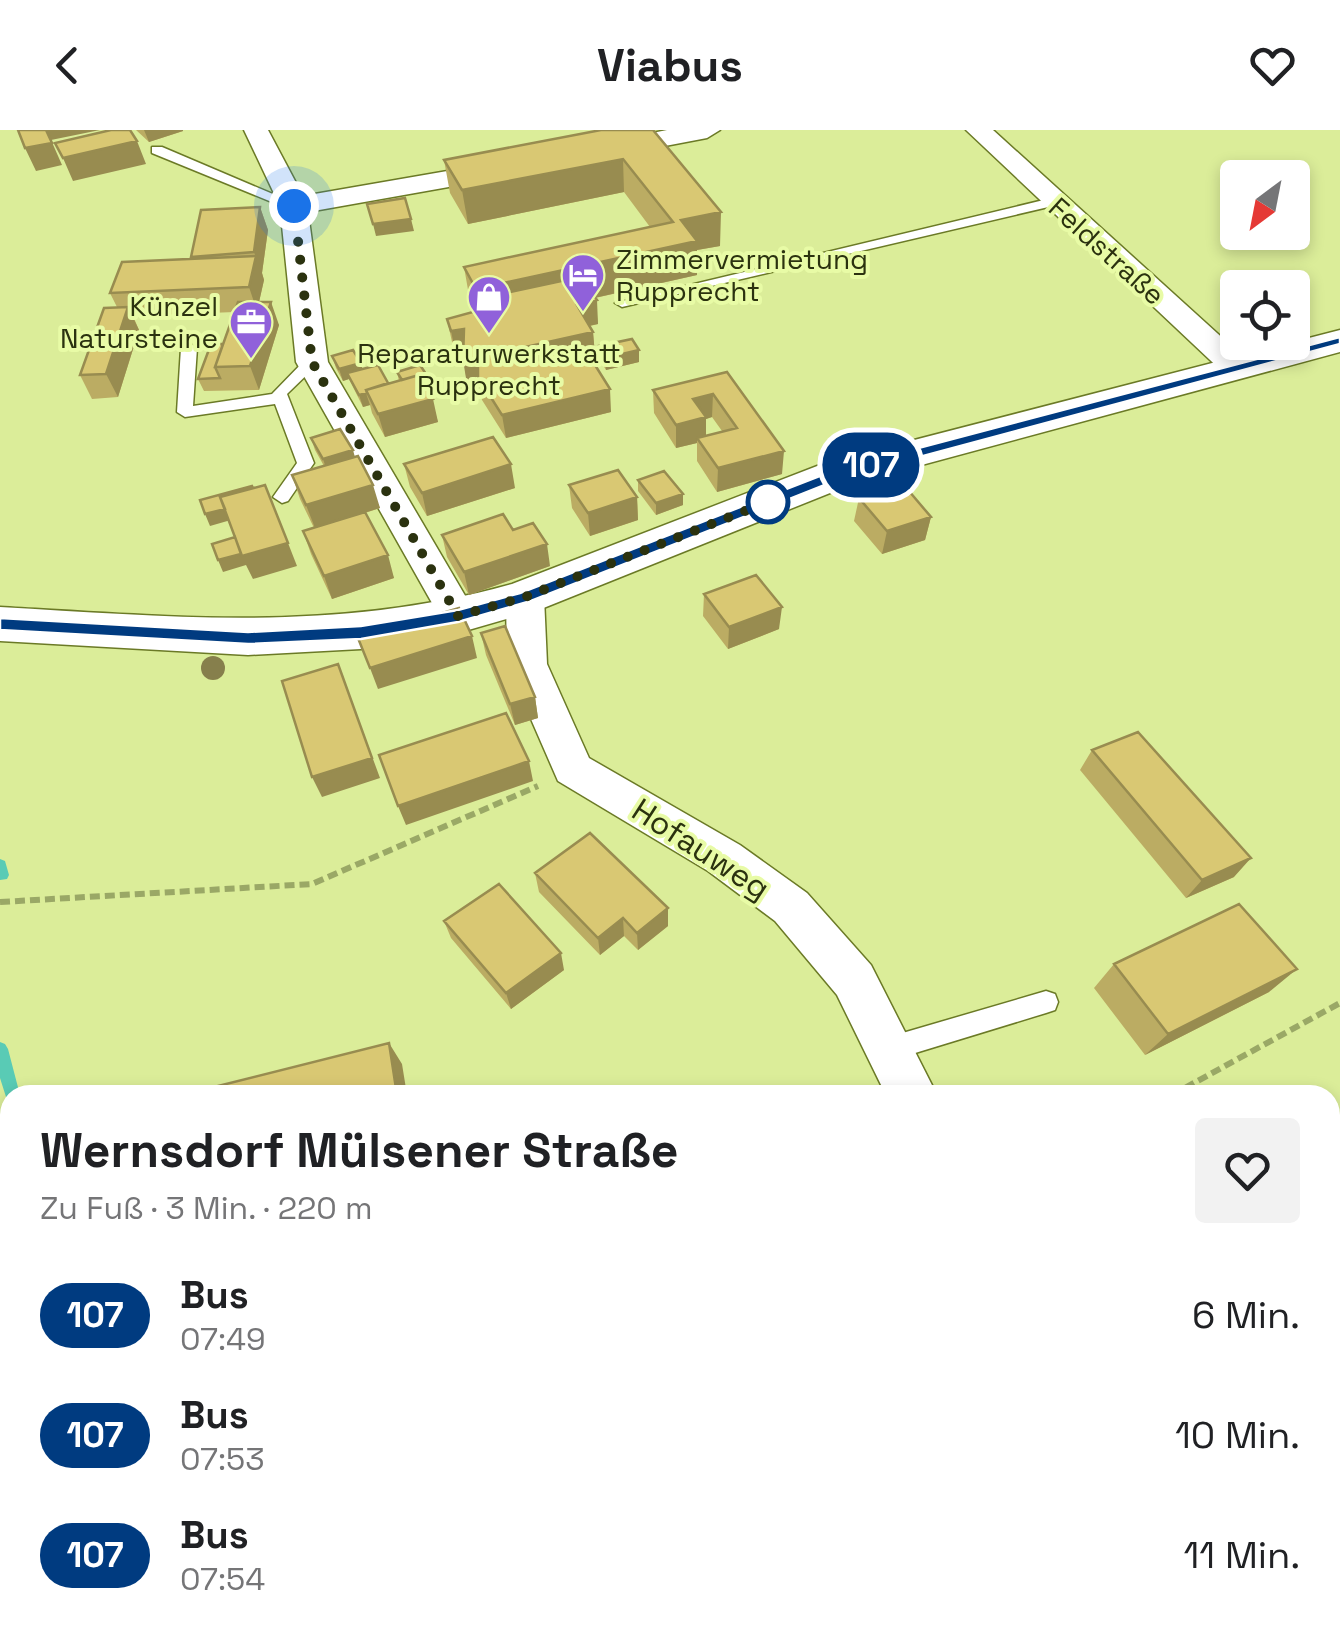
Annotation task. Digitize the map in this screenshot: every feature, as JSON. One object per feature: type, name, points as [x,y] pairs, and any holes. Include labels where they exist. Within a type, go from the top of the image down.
[{"type":"street","points":[[256,130],[294,206],[312,362],[458,616]]},
{"type":"street","points":[[577,155],[707,130]]},
{"type":"street","name":"Feldstraße","points":[[978,130],[1052,202],[1238,368]]},
{"type":"street","points":[[294,206],[540,162]]},
{"type":"street","points":[[0,624],[248,638],[361,632],[458,616],[525,597],[840,474],[1340,341]]},
{"type":"street","points":[[525,597],[527,664],[573,769]]},
{"type":"street","name":"Hofauweg","points":[[573,769],[724,858],[791,907],[854,980],[907,1085]]},
{"type":"lane","points":[[157,150],[294,206]]},
{"type":"lane","points":[[622,303],[1052,202]]},
{"type":"lane","points":[[190,348],[185,412],[280,398]]},
{"type":"lane","points":[[282,498],[306,463],[278,393],[312,362]]},
{"type":"lane","points":[[889,1049],[1046,1002]]},
{"type":"path","points":[[0,902],[312,884],[573,769]]},
{"type":"path","points":[[1190,1085],[1340,1004]]},
{"type":"building","points":[[18,130],[46,130],[52,143],[25,148]]},
{"type":"building","points":[[111,130],[130,130],[137,141],[63,158],[55,143]]},
{"type":"building","points":[[601,130],[653,130],[721,212],[681,220],[697,241],[476,289],[464,267],[673,222],[623,159],[462,190],[444,160]]},
{"type":"building","points":[[405,198],[411,219],[373,224],[367,204]]},
{"type":"building","points":[[260,207],[254,252],[191,257],[201,210]]},
{"type":"building","points":[[256,256],[249,287],[110,293],[122,262]]},
{"type":"building","points":[[580,277],[597,300],[577,305],[593,332],[525,347],[534,361],[585,349],[610,389],[502,415],[478,377],[478,358],[463,360],[464,329],[451,331],[447,319],[473,312],[478,299]]},
{"type":"building","points":[[238,302],[271,302],[250,366],[215,367]]},
{"type":"building","points":[[128,307],[106,374],[80,375],[104,308]]},
{"type":"building","points":[[632,339],[639,350],[605,358],[599,346]]},
{"type":"building","points":[[211,344],[223,344],[215,367],[220,378],[198,379]]},
{"type":"building","points":[[353,350],[361,363],[339,369],[332,356]]},
{"type":"building","points":[[378,365],[388,383],[359,395],[347,373]]},
{"type":"building","points":[[420,365],[430,380],[423,382],[419,375],[402,380],[397,372]]},
{"type":"building","points":[[727,372],[784,451],[718,468],[697,438],[737,428],[713,394],[693,399],[706,417],[676,425],[653,390]]},
{"type":"building","points":[[419,375],[433,399],[378,414],[366,390]]},
{"type":"building","points":[[340,429],[353,450],[323,459],[311,438]]},
{"type":"building","points":[[493,437],[511,464],[422,493],[404,464]]},
{"type":"building","points":[[358,456],[373,485],[306,505],[292,475]]},
{"type":"building","points":[[618,470],[637,497],[588,513],[569,485]]},
{"type":"building","points":[[664,471],[683,494],[656,503],[638,480]]},
{"type":"building","points":[[903,484],[931,517],[887,531],[859,498]]},
{"type":"building","points":[[265,485],[288,543],[242,556],[220,497]]},
{"type":"building","points":[[252,486],[220,497],[225,509],[205,514],[200,500]]},
{"type":"building","points":[[365,512],[388,555],[324,576],[303,531]]},
{"type":"building","points":[[503,514],[513,530],[533,523],[547,544],[464,572],[442,535]]},
{"type":"building","points":[[235,537],[241,554],[218,560],[212,544]]},
{"type":"building","points":[[756,575],[782,607],[729,627],[704,594]]},
{"type":"building","points":[[459,608],[472,636],[370,668],[358,638]]},
{"type":"building","points":[[505,626],[535,697],[510,704],[481,633]]},
{"type":"building","points":[[338,664],[372,758],[312,777],[282,681]]},
{"type":"building","points":[[506,713],[529,761],[398,806],[379,755]]},
{"type":"building","points":[[1138,732],[1251,858],[1202,880],[1092,750]]},
{"type":"building","points":[[590,833],[668,908],[637,933],[623,918],[598,938],[535,873]]},
{"type":"building","points":[[499,884],[561,953],[506,993],[444,921]]},
{"type":"building","points":[[1239,904],[1297,969],[1168,1034],[1114,964]]},
{"type":"building","points":[[389,1043],[395,1085],[222,1085]]},
{"type":"waterway","points":[[0,865],[2,875]]},
{"type":"waterway","points":[[0,1049],[9,1085]]},
{"type":"bus line","name":"107","points":[[0,624],[248,638],[361,632],[458,616],[525,597],[840,474],[1340,341]]},
{"type":"place","name":"Zimmervermietung Rupprecht","points":[[583,313]]},
{"type":"place","name":"Reparaturwerkstatt Rupprecht","points":[[489,335]]},
{"type":"place","name":"Künzel Natursteine","points":[[251,360]]},
{"type":"route","points":[[294,206],[312,362],[458,616],[525,597],[768,502]]}]
